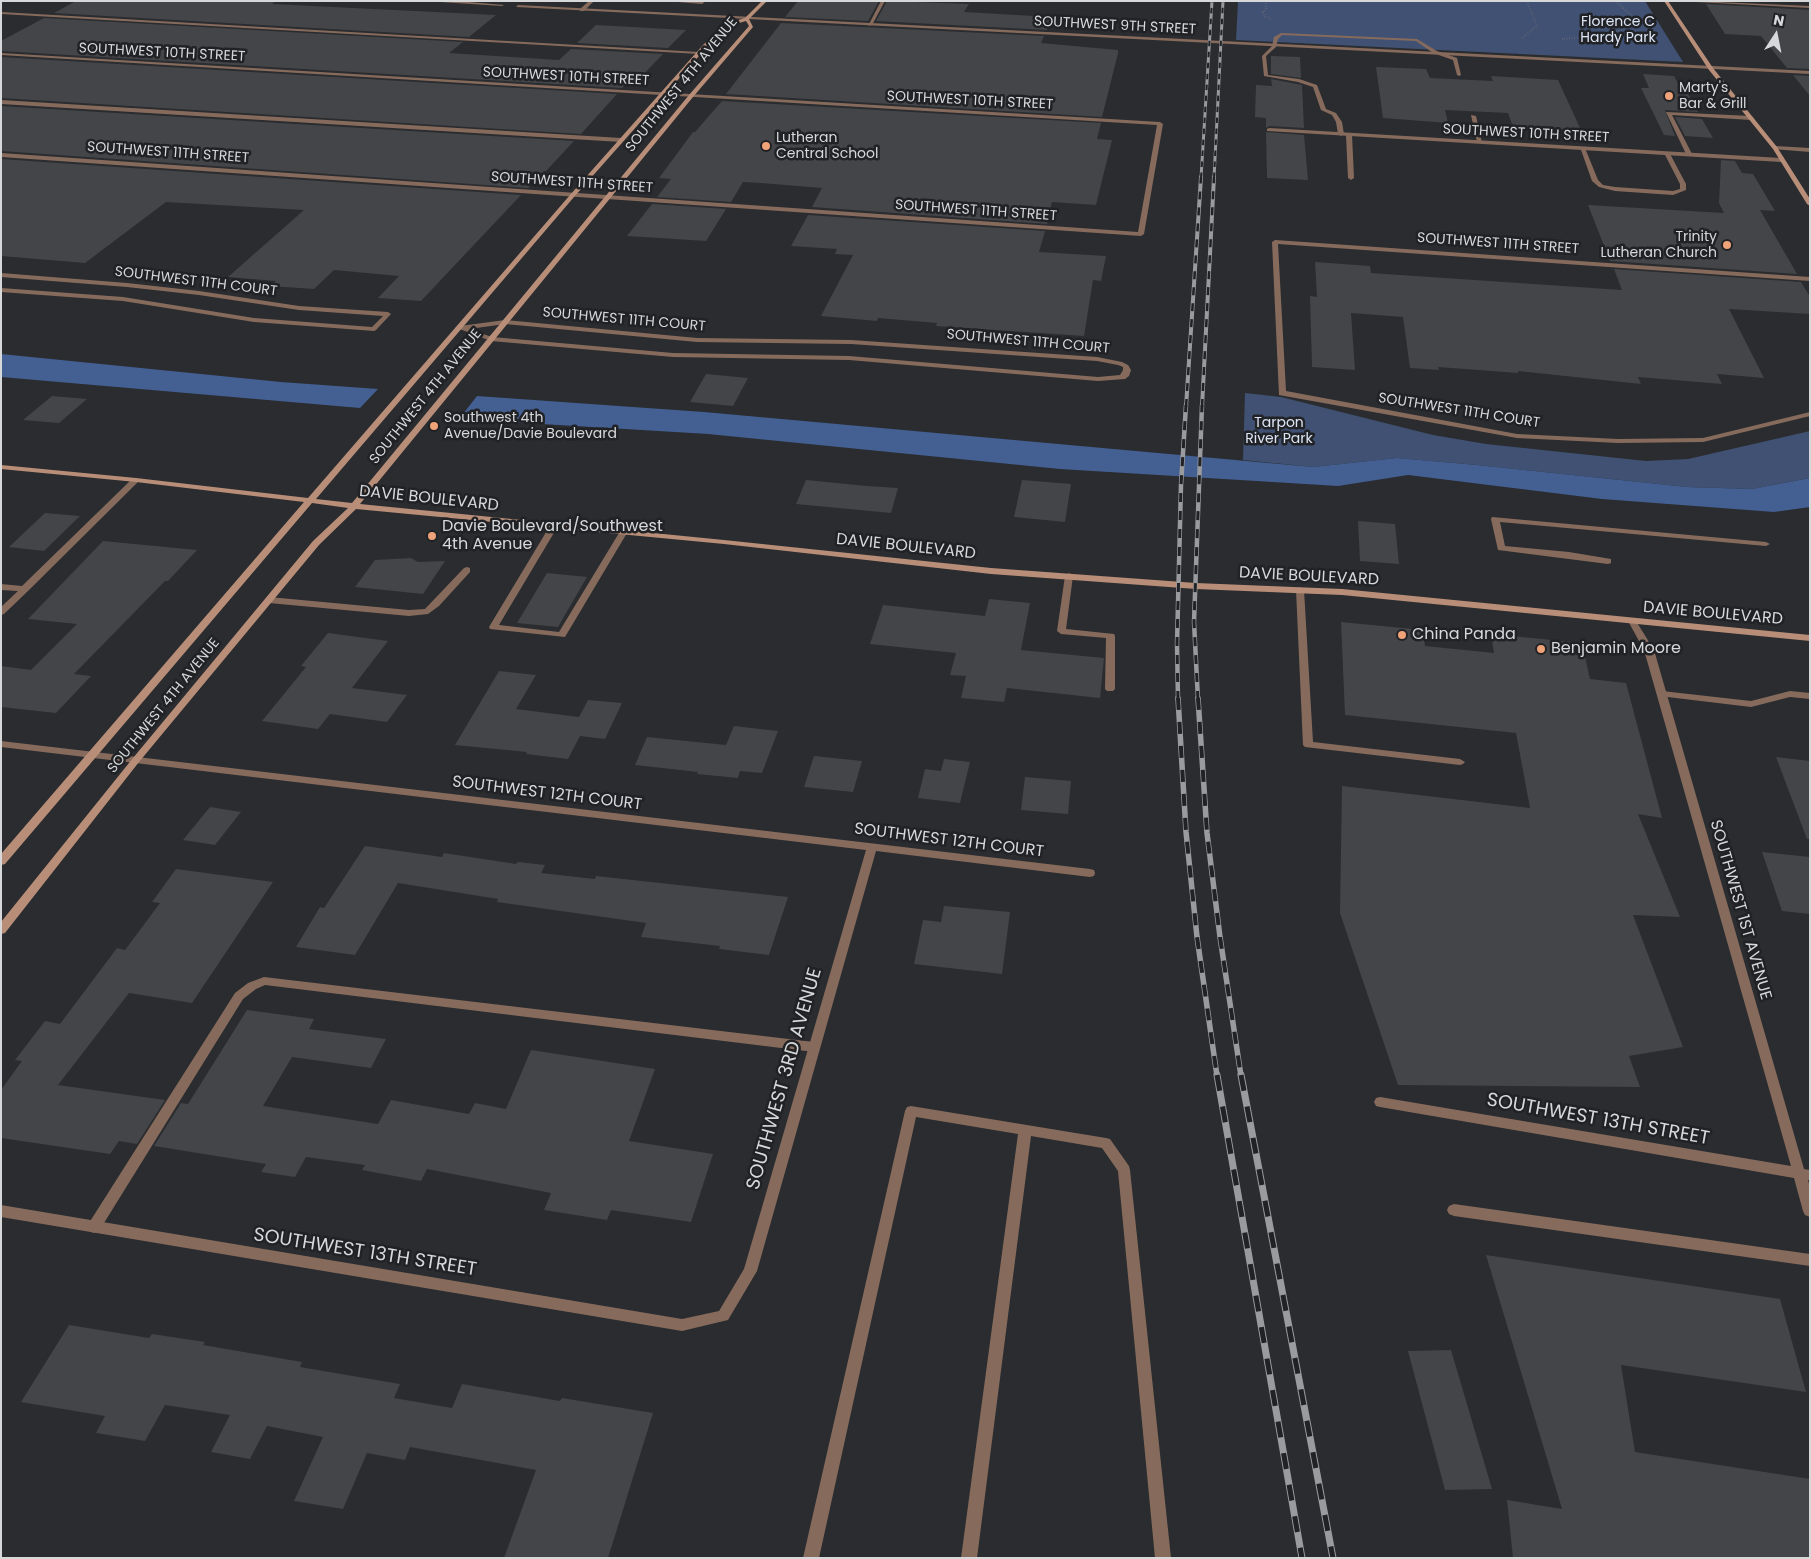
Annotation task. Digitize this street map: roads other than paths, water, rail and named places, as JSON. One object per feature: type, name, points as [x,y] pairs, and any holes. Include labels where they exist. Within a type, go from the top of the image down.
[{"type":"main road","name":"SOUTHWEST 4TH AVENUE","points":[[1,861],[621,140],[699,53],[727,25],[747,19],[765,1]]},
{"type":"main road","points":[[1666,1],[1710,69],[1774,148],[1810,204]]},
{"type":"main road","name":"SOUTHWEST 4TH AVENUE","points":[[1,930],[136,760],[316,544],[354,506],[691,96],[751,26],[747,19]]},
{"type":"main road","name":"DAVIE BOULEVARD","points":[[1,467],[136,480],[354,506],[991,571],[1196,586],[1342,592],[1810,638]]},
{"type":"street","points":[[427,1],[502,6]]},
{"type":"street","points":[[582,10],[592,1]]},
{"type":"street","points":[[668,1],[702,3],[704,1]]},
{"type":"street","points":[[870,25],[884,1]]},
{"type":"street","points":[[1696,1],[1810,6]]},
{"type":"street","name":"SOUTHWEST 9TH STREET","points":[[518,6],[1810,74]]},
{"type":"street","points":[[1,13],[699,53]]},
{"type":"street","points":[[1341,134],[1339,122],[1334,114],[1324,110],[1315,86],[1266,76],[1264,56],[1274,46],[1276,38],[1281,34],[1417,40],[1441,55],[1455,59],[1459,75]]},
{"type":"street","name":"SOUTHWEST 10TH STREET","points":[[1,54],[1160,124],[1141,234]]},
{"type":"street","points":[[1,102],[621,140]]},
{"type":"street","points":[[1689,154],[1668,113],[1751,118]]},
{"type":"street","points":[[1473,116],[1480,142]]},
{"type":"street","name":"SOUTHWEST 10TH STREET","points":[[1269,130],[1781,160]]},
{"type":"street","points":[[1349,135],[1352,178]]},
{"type":"street","points":[[1582,148],[1595,181],[1601,186],[1615,189],[1673,192],[1683,190],[1683,184],[1667,153]]},
{"type":"street","points":[[1774,148],[1810,150]]},
{"type":"street","name":"SOUTHWEST 11TH STREET","points":[[1,155],[1141,234]]},
{"type":"street","name":"SOUTHWEST 11TH STREET","points":[[1282,393],[1274,242],[1810,279]]},
{"type":"street","name":"SOUTHWEST 11TH COURT","points":[[1,275],[199,293],[299,308],[388,314],[374,329],[254,320],[123,299],[1,290]]},
{"type":"street","name":"SOUTHWEST 11TH COURT","points":[[505,322],[697,340],[834,341],[1088,358],[1112,361],[1126,366],[1127,370],[1126,374],[1122,377],[1098,379],[848,358],[673,355],[491,339],[460,328],[505,322]]},
{"type":"street","name":"SOUTHWEST 11TH COURT","points":[[1282,393],[1517,436],[1618,442],[1703,440],[1810,414]]},
{"type":"street","points":[[1,612],[136,480]]},
{"type":"street","points":[[1608,561],[1501,548],[1495,519],[1766,544]]},
{"type":"street","points":[[554,526],[493,627],[562,635],[623,533]]},
{"type":"street","points":[[269,600],[409,613],[428,611],[467,570]]},
{"type":"street","points":[[1069,576],[1061,631],[1111,636],[1110,689]]},
{"type":"street","points":[[1,587],[25,589]]},
{"type":"street","points":[[1300,590],[1308,745],[1460,762]]},
{"type":"street","name":"SOUTHWEST 1ST AVENUE","points":[[1632,621],[1649,650],[1804,1174],[1810,1211]]},
{"type":"street","points":[[1662,694],[1751,704],[1790,694],[1810,696]]},
{"type":"street","name":"SOUTHWEST 12TH COURT","points":[[1,744],[1090,873]]},
{"type":"street","name":"SOUTHWEST 3RD AVENUE","points":[[723,1316],[750,1271],[872,847]]},
{"type":"street","points":[[94,1227],[239,996],[252,986],[264,981],[814,1047]]},
{"type":"street","name":"SOUTHWEST 13TH STREET","points":[[1380,1102],[1804,1174]]},
{"type":"street","points":[[811,1558],[911,1111],[1106,1143],[1124,1170],[1163,1558]]},
{"type":"street","points":[[969,1558],[1025,1130]]},
{"type":"street","points":[[1454,1210],[1810,1260]]},
{"type":"street","name":"SOUTHWEST 13TH STREET","points":[[1,1211],[682,1325],[723,1316]]},
{"type":"railway","points":[[1201,178],[1212,1]]},
{"type":"railway","points":[[1214,178],[1223,1]]},
{"type":"railway","points":[[1186,407],[1201,177]]},
{"type":"railway","points":[[1202,407],[1214,177]]},
{"type":"railway","points":[[1178,700],[1177,644],[1181,485],[1186,405]]},
{"type":"railway","points":[[1198,700],[1194,622],[1202,405]]},
{"type":"railway","points":[[1178,698],[1186,832],[1197,937],[1217,1076]]},
{"type":"railway","points":[[1198,698],[1207,833],[1220,937],[1241,1076]]},
{"type":"railway","points":[[1217,1075],[1302,1558]]},
{"type":"railway","points":[[1241,1075],[1333,1558]]},
{"type":"place","name":"Marty's Bar & Grill","points":[[1669,96]]},
{"type":"place","name":"Lutheran Central School","points":[[766,146]]},
{"type":"place","name":"Trinity Lutheran Church","points":[[1727,245]]},
{"type":"place","name":"Southwest 4th Avenue/Davie Boulevard","points":[[434,426]]},
{"type":"place","name":"Davie Boulevard/Southwest 4th Avenue","points":[[432,536]]},
{"type":"place","name":"China Panda","points":[[1402,635]]},
{"type":"place","name":"Benjamin Moore","points":[[1541,649]]},
{"type":"park label","name":"Florence C Hardy Park","points":[[1618,30]]},
{"type":"park label","name":"Tarpon River Park","points":[[1279,432]]}]
